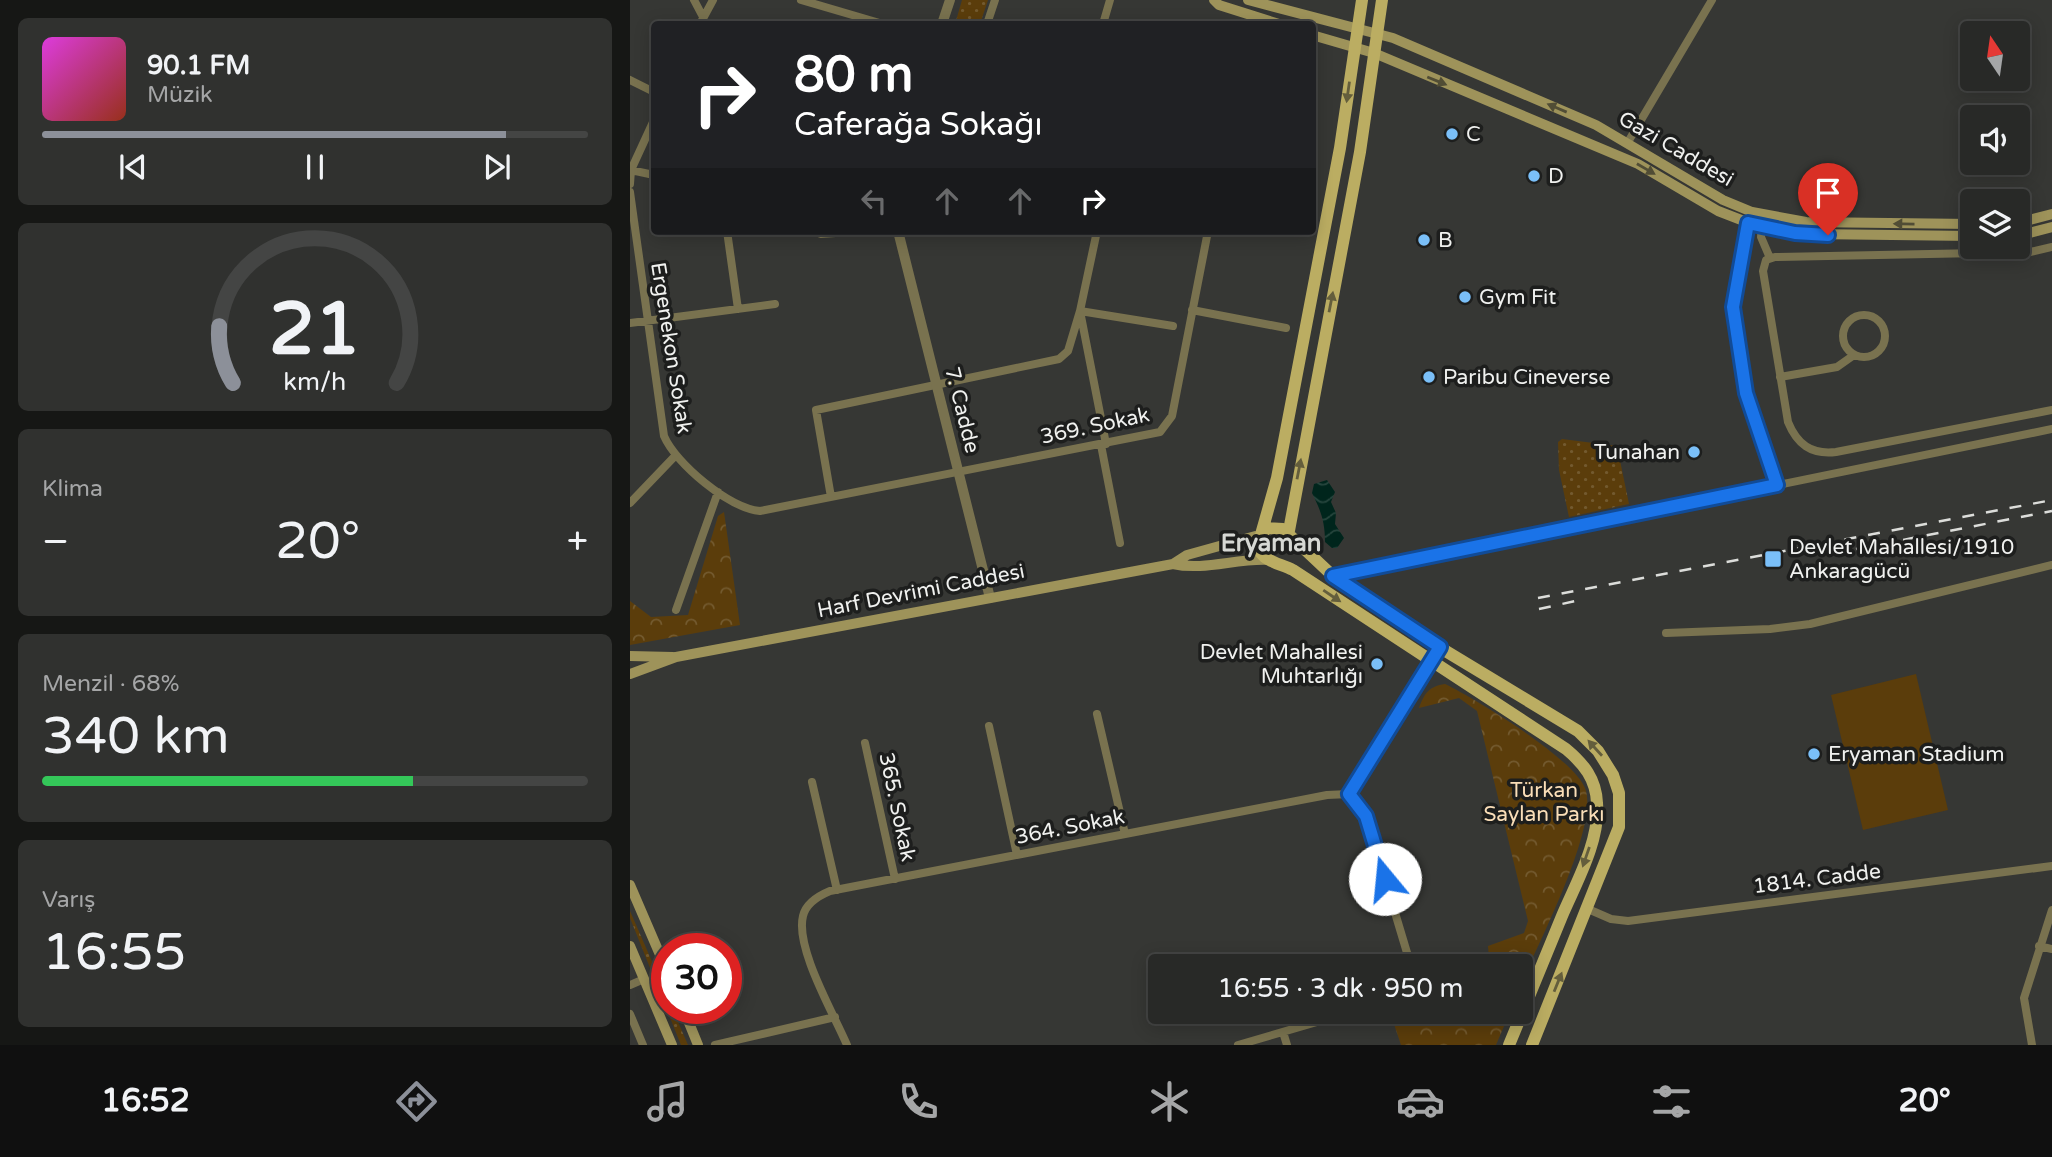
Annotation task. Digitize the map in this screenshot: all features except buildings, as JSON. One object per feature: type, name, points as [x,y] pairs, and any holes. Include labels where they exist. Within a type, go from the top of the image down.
[{"type":"main road","points":[[1214,0],[1219,5],[1270,21]]},
{"type":"main road","name":"Gazi Caddesi","points":[[1248,0],[1377,32],[1596,125],[1723,200],[1764,221],[1812,234],[1960,236]]},
{"type":"main road","points":[[1362,0],[1340,148],[1279,467],[1258,550],[1293,570],[1431,663],[1566,749],[1583,763],[1595,789],[1597,820],[1588,854],[1509,1045]]},
{"type":"main road","points":[[1272,560],[1288,553],[1360,152],[1382,0]]},
{"type":"main road","name":"Gazi Caddesi","points":[[1316,37],[1374,53],[1638,163],[1718,211],[1748,223],[1764,221],[1960,225]]},
{"type":"main road","points":[[1588,142],[1596,125]]},
{"type":"main road","points":[[2030,220],[2052,214]]},
{"type":"main road","points":[[2030,233],[2052,227]]},
{"type":"main road","points":[[1261,533],[1278,527],[1333,576],[1440,647],[1578,731],[1607,762],[1619,793],[1621,813],[1609,856],[1532,1045]]},
{"type":"main road","name":"Harf Devrimi Caddesi","points":[[1173,564],[1187,555],[1261,533]]},
{"type":"main road","name":"Harf Devrimi Caddesi","points":[[630,674],[676,657],[1173,564],[1189,567],[1238,560],[1272,560]]},
{"type":"main road","points":[[1431,663],[1440,647]]},
{"type":"main road","name":"Harf Devrimi Caddesi","points":[[630,656],[676,657]]},
{"type":"main road","points":[[630,885],[651,934]]},
{"type":"main road","points":[[630,946],[672,1045]]},
{"type":"main road","points":[[689,1024],[698,1045]]},
{"type":"street","points":[[694,0],[702,21]]},
{"type":"street","points":[[801,0],[829,4],[875,21]]},
{"type":"street","points":[[943,21],[950,0]]},
{"type":"street","points":[[988,21],[995,0]]},
{"type":"street","points":[[1104,21],[1110,0]]},
{"type":"street","points":[[1628,142],[1712,0]]},
{"type":"street","points":[[702,21],[712,2]]},
{"type":"street","points":[[630,80],[651,90]]},
{"type":"street","points":[[630,184],[630,170],[651,126]]},
{"type":"street","points":[[630,170],[651,174]]},
{"type":"street","name":"Ergenekon Sokak","points":[[630,192],[664,436],[675,456],[718,492],[750,510],[760,511],[957,472]]},
{"type":"street","points":[[1764,221],[1760,237],[1770,258]]},
{"type":"street","points":[[1748,223],[1733,307],[1746,393],[1777,485]]},
{"type":"street","points":[[728,235],[738,309]]},
{"type":"street","name":"7. Cadde","points":[[899,235],[990,598]]},
{"type":"street","points":[[831,497],[816,410],[1059,359],[1068,351],[1080,311],[1096,235]]},
{"type":"street","name":"369. Sokak","points":[[957,472],[1155,434],[1169,423],[1207,235]]},
{"type":"street","points":[[2052,247],[2030,252],[1770,258],[1766,260],[1763,271],[1788,422],[1793,435],[1802,446],[1825,453],[2052,410]]},
{"type":"street","points":[[630,323],[775,304]]},
{"type":"street","points":[[1192,310],[1286,328]]},
{"type":"street","points":[[1080,311],[1173,326]]},
{"type":"street","points":[[1080,311],[1120,543]]},
{"type":"street","points":[[1861,315],[1875,318],[1884,328],[1884,343],[1875,354],[1861,357],[1854,355],[1845,345],[1845,326],[1861,315]]},
{"type":"street","points":[[1780,377],[1837,368],[1854,355]]},
{"type":"street","points":[[1333,576],[2052,429]]},
{"type":"street","points":[[630,503],[675,456]]},
{"type":"street","points":[[676,610],[718,492]]},
{"type":"street","points":[[1666,633],[1770,629],[1810,624],[2052,565]]},
{"type":"street","points":[[1407,954],[1366,816],[1349,794],[1431,663]]},
{"type":"street","points":[[1097,714],[1125,834]]},
{"type":"street","points":[[989,726],[1017,855]]},
{"type":"street","name":"365. Sokak","points":[[865,743],[895,879]]},
{"type":"street","points":[[812,782],[837,890]]},
{"type":"street","name":"364. Sokak","points":[[835,1017],[806,949],[802,927],[805,910],[819,896],[837,890],[1327,795],[1349,794]]},
{"type":"street","name":"1814. Cadde","points":[[1588,909],[1611,919],[1628,921],[2052,866]]},
{"type":"street","points":[[2032,1045],[2024,998],[2052,910]]},
{"type":"street","points":[[2039,946],[2052,949]]},
{"type":"street","points":[[630,985],[644,979]]},
{"type":"street","points":[[630,1014],[643,1045]]},
{"type":"street","points":[[715,1045],[835,1017],[847,1045]]},
{"type":"street","points":[[1238,1045],[1310,1024]]},
{"type":"street","points":[[1283,1032],[1287,1045]]},
{"type":"green space","points":[[962,0],[988,0],[981,21],[956,21]]},
{"type":"green space","points":[[1562,439],[1617,446],[1629,504],[1569,517],[1559,470],[1558,442]]},
{"type":"green space","points":[[724,512],[740,625],[630,645],[630,601],[651,617],[688,615],[718,516]]},
{"type":"green space","points":[[1916,674],[1948,810],[1863,830],[1831,695]]},
{"type":"green space","name":"Türkan Saylan Parkı","points":[[1445,684],[1522,730],[1562,761],[1585,788],[1587,805],[1584,829],[1576,856],[1533,957],[1533,954],[1489,954],[1488,946],[1524,933],[1528,921],[1477,711],[1459,698],[1419,708],[1428,692]]},
{"type":"green space","points":[[630,911],[651,959],[651,970],[630,918]]},
{"type":"green space","points":[[673,1024],[679,1024],[688,1045],[681,1045]]},
{"type":"green space","points":[[1394,1024],[1505,1024],[1496,1045],[1401,1045]]},
{"type":"water","points":[[1327,480],[1335,492],[1331,502],[1336,513],[1335,524],[1344,538],[1337,548],[1332,548],[1325,542],[1322,517],[1312,493],[1314,484]]},
{"type":"railway","points":[[1538,598],[2052,500]]},
{"type":"railway","points":[[1856,549],[2052,511]]},
{"type":"railway","points":[[1539,609],[1580,600]]},
{"type":"place","name":"C","points":[[1452,134]]},
{"type":"place","name":"D","points":[[1534,176]]},
{"type":"place","name":"B","points":[[1424,240]]},
{"type":"place","name":"Gym Fit","points":[[1465,297]]},
{"type":"place","name":"Paribu Cineverse","points":[[1429,377]]},
{"type":"place","name":"Tunahan","points":[[1694,452]]},
{"type":"place","name":"Devlet Mahallesi/1910 Ankaragücü","points":[[1773,559]]},
{"type":"place","name":"Devlet Mahallesi Muhtarlığı","points":[[1377,664]]},
{"type":"place","name":"Eryaman Stadium","points":[[1814,754]]},
{"type":"district","name":"Eryaman","points":[[1271,543]]},
{"type":"route","points":[[1385,879],[1366,816],[1356,799],[1349,794],[1440,647],[1333,576],[1777,485],[1746,393],[1734,319],[1733,297],[1748,223],[1795,233],[1828,235]]}]
